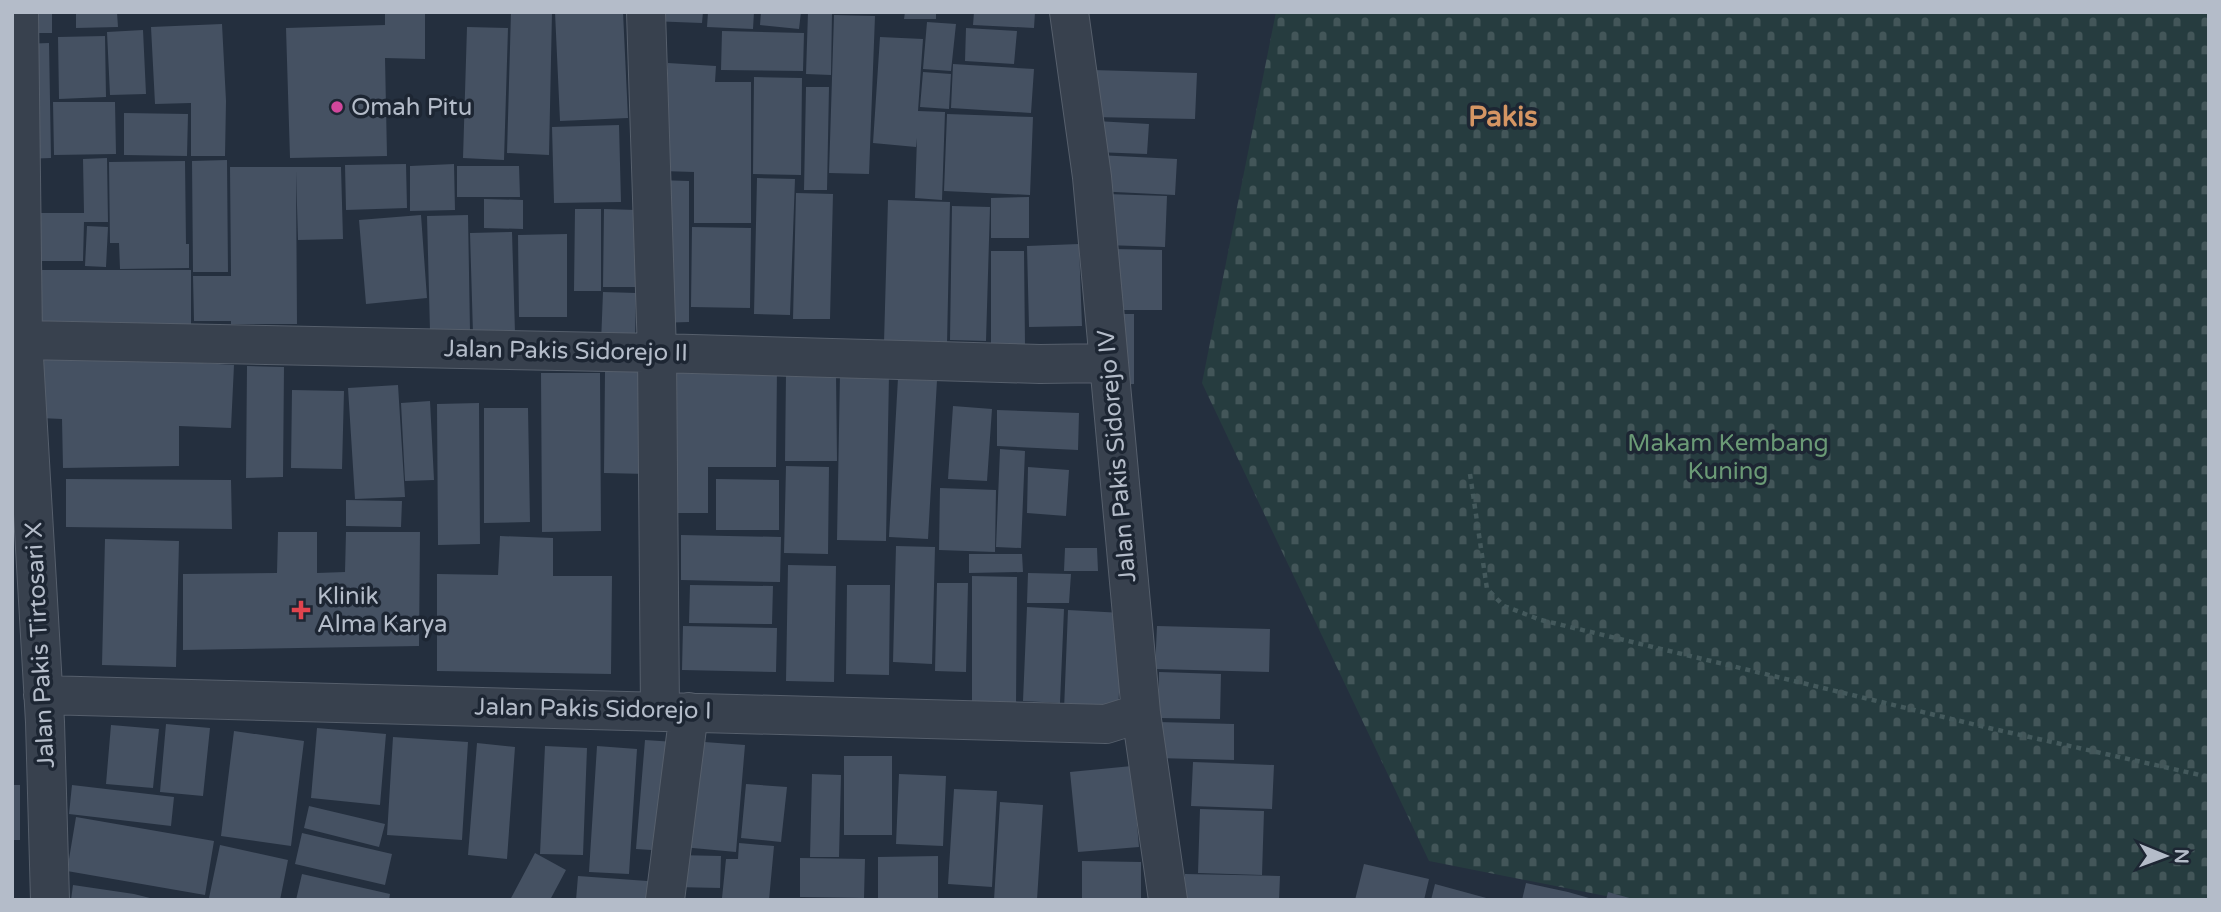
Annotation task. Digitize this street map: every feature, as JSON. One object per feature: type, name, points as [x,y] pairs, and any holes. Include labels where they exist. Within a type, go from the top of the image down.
[{"type":"street","name":"Jalan Pakis Tirtosari X","points":[[19,12],[23,340],[43,695],[50,900]]},
{"type":"street","points":[[646,12],[657,353],[675,712],[665,900]]},
{"type":"street","name":"Jalan Pakis Sidorejo IV","points":[[1069,12],[1092,177],[1141,713],[1168,900]]},
{"type":"street","name":"Jalan Pakis Sidorejo II","points":[[23,340],[1040,364],[1109,363]]},
{"type":"street","name":"Jalan Pakis Sidorejo I","points":[[43,695],[1106,724],[1141,713]]},
{"type":"path","points":[[1470,474],[1486,589],[1504,606],[1541,620],[1976,725],[2209,777]]},
{"type":"green space","name":"Makam Kembang Kuning","points":[[1276,12],[2209,12],[2209,900],[1626,900],[1429,861],[1202,383]]},
{"type":"building","points":[[21,12],[52,12],[52,33],[21,33]]},
{"type":"building","points":[[76,12],[117,12],[118,27],[76,28]]},
{"type":"building","name":"Omah Pitu","points":[[385,12],[425,12],[425,59],[385,58],[387,156],[290,158],[286,28],[385,25]]},
{"type":"building","points":[[511,12],[552,12],[549,155],[507,153]]},
{"type":"building","points":[[555,12],[623,12],[628,118],[560,121]]},
{"type":"building","points":[[649,12],[703,12],[702,23],[649,21]]},
{"type":"building","points":[[708,12],[754,12],[753,29],[707,27]]},
{"type":"building","points":[[761,12],[801,12],[799,29],[760,25]]},
{"type":"building","points":[[808,12],[832,12],[831,75],[806,74]]},
{"type":"building","points":[[905,12],[936,12],[936,19],[904,19]]},
{"type":"building","points":[[974,12],[1035,12],[1034,28],[973,25]]},
{"type":"building","points":[[834,15],[875,16],[869,174],[829,173]]},
{"type":"building","points":[[927,22],[956,24],[951,71],[923,69]]},
{"type":"building","points":[[222,24],[226,101],[225,156],[191,156],[191,103],[155,104],[151,27]]},
{"type":"building","points":[[467,27],[508,28],[504,160],[463,158]]},
{"type":"building","points":[[966,28],[1017,31],[1014,64],[965,61]]},
{"type":"building","points":[[143,30],[146,94],[110,95],[107,32]]},
{"type":"building","points":[[722,31],[804,33],[803,71],[721,70]]},
{"type":"building","points":[[105,36],[106,97],[59,99],[58,37]]},
{"type":"building","points":[[880,37],[923,39],[918,111],[945,112],[942,200],[915,198],[917,138],[916,147],[873,143]]},
{"type":"building","points":[[49,43],[51,158],[24,159],[21,44]]},
{"type":"building","points":[[668,63],[716,66],[715,82],[751,82],[751,223],[694,223],[694,172],[662,171]]},
{"type":"building","points":[[953,64],[1034,69],[1031,113],[951,108]]},
{"type":"building","points":[[1092,70],[1197,73],[1195,119],[1091,117]]},
{"type":"building","points":[[923,72],[951,74],[949,109],[920,107]]},
{"type":"building","points":[[754,77],[802,78],[801,175],[753,174]]},
{"type":"building","points":[[806,87],[829,87],[827,190],[804,190]]},
{"type":"building","points":[[53,102],[115,102],[116,154],[54,155]]},
{"type":"building","points":[[124,113],[188,114],[187,156],[124,155]]},
{"type":"building","points":[[947,114],[1033,117],[1030,195],[944,191]]},
{"type":"building","points":[[1096,121],[1149,124],[1147,154],[1095,152]]},
{"type":"building","points":[[619,125],[621,202],[554,203],[552,127]]},
{"type":"building","points":[[1097,155],[1177,159],[1175,195],[1095,191]]},
{"type":"building","points":[[107,158],[108,222],[84,222],[83,261],[31,261],[30,213],[84,213],[83,159]]},
{"type":"building","points":[[227,160],[228,272],[193,272],[192,161]]},
{"type":"building","points":[[185,161],[186,244],[189,244],[189,268],[120,269],[119,243],[110,243],[109,162]]},
{"type":"building","points":[[406,164],[407,208],[346,210],[345,165]]},
{"type":"building","points":[[454,164],[455,210],[410,211],[410,166]]},
{"type":"building","points":[[457,166],[519,166],[520,197],[457,197]]},
{"type":"building","points":[[230,167],[341,167],[343,239],[298,240],[296,171],[297,324],[194,321],[193,276],[231,276]]},
{"type":"building","points":[[757,178],[795,179],[790,315],[754,314]]},
{"type":"building","points":[[657,180],[689,181],[689,322],[657,323]]},
{"type":"building","points":[[796,193],[833,194],[830,319],[793,319]]},
{"type":"building","points":[[1106,194],[1167,196],[1165,247],[1105,245]]},
{"type":"building","points":[[1029,197],[1029,238],[991,238],[991,198]]},
{"type":"building","points":[[484,199],[523,200],[523,229],[484,228]]},
{"type":"building","points":[[888,200],[950,202],[947,345],[884,343]]},
{"type":"building","points":[[952,206],[990,207],[986,341],[950,340]]},
{"type":"building","points":[[575,209],[601,209],[601,291],[574,291]]},
{"type":"building","points":[[604,209],[636,210],[635,287],[603,287]]},
{"type":"building","points":[[421,215],[427,298],[366,304],[359,220]]},
{"type":"building","points":[[468,215],[470,330],[430,331],[427,216]]},
{"type":"building","points":[[87,226],[108,227],[106,267],[85,266]]},
{"type":"building","points":[[692,227],[751,228],[750,308],[691,307]]},
{"type":"building","points":[[512,232],[515,333],[473,334],[470,233]]},
{"type":"building","points":[[567,234],[567,317],[519,317],[518,235]]},
{"type":"building","points":[[1079,244],[1082,326],[1029,327],[1027,246]]},
{"type":"building","points":[[1114,249],[1162,250],[1162,310],[1113,310]]},
{"type":"building","points":[[991,251],[1024,251],[1025,345],[991,345]]},
{"type":"building","points":[[41,270],[191,270],[191,327],[41,328]]},
{"type":"building","points":[[603,292],[636,293],[635,343],[601,343]]},
{"type":"building","points":[[1112,314],[1134,314],[1134,384],[1113,385]]},
{"type":"building","points":[[44,353],[234,365],[231,428],[179,426],[179,466],[63,468],[62,419],[40,418]]},
{"type":"building","points":[[247,366],[284,367],[283,477],[246,478]]},
{"type":"building","points":[[667,367],[777,367],[776,467],[708,467],[708,513],[665,513]]},
{"type":"building","points":[[605,372],[648,372],[647,474],[604,473]]},
{"type":"building","points":[[541,373],[600,373],[601,531],[542,532]]},
{"type":"building","points":[[786,373],[836,373],[837,461],[785,461]]},
{"type":"building","points":[[840,373],[889,374],[886,541],[837,540]]},
{"type":"building","points":[[898,378],[937,380],[928,539],[889,537]]},
{"type":"building","points":[[398,385],[405,497],[355,499],[348,388]]},
{"type":"building","points":[[292,390],[344,391],[342,469],[291,468]]},
{"type":"building","points":[[430,401],[434,480],[405,481],[401,403]]},
{"type":"building","points":[[479,403],[480,544],[438,545],[437,404]]},
{"type":"building","points":[[953,406],[992,409],[987,481],[948,479]]},
{"type":"building","points":[[484,408],[528,408],[530,522],[484,523]]},
{"type":"building","points":[[997,410],[1079,413],[1078,450],[997,446]]},
{"type":"building","points":[[1000,449],[1025,451],[1021,548],[996,547]]},
{"type":"building","points":[[786,466],[829,467],[828,554],[784,553]]},
{"type":"building","points":[[1028,467],[1069,470],[1066,516],[1027,513]]},
{"type":"building","points":[[66,479],[231,480],[232,529],[66,527]]},
{"type":"building","points":[[716,479],[779,480],[779,530],[716,530]]},
{"type":"building","points":[[940,488],[996,490],[995,552],[939,550]]},
{"type":"building","points":[[346,500],[402,501],[401,527],[346,526]]},
{"type":"building","name":"Klinik Alma Karya","points":[[278,532],[317,532],[317,573],[345,572],[346,532],[420,532],[419,646],[183,650],[183,574],[277,573]]},
{"type":"building","points":[[681,535],[781,537],[780,582],[681,580]]},
{"type":"building","points":[[500,536],[553,538],[553,576],[612,576],[611,674],[437,671],[437,574],[498,575]]},
{"type":"building","points":[[105,539],[179,541],[176,667],[102,665]]},
{"type":"building","points":[[896,546],[935,547],[932,664],[893,662]]},
{"type":"building","points":[[1065,548],[1097,548],[1098,571],[1064,571]]},
{"type":"building","points":[[969,554],[1022,554],[1023,572],[969,573]]},
{"type":"building","points":[[788,565],[836,566],[834,682],[786,681]]},
{"type":"building","points":[[1028,573],[1071,574],[1069,603],[1027,603]]},
{"type":"building","points":[[972,576],[1017,577],[1016,707],[972,708]]},
{"type":"building","points":[[937,583],[968,583],[966,672],[935,671]]},
{"type":"building","points":[[690,585],[773,586],[772,624],[689,623]]},
{"type":"building","points":[[847,585],[890,585],[889,675],[846,674]]},
{"type":"building","points":[[1027,607],[1064,609],[1060,703],[1023,701]]},
{"type":"building","points":[[1068,610],[1123,613],[1118,712],[1064,710]]},
{"type":"building","points":[[683,626],[777,628],[776,672],[682,670]]},
{"type":"building","points":[[1157,626],[1270,629],[1269,672],[1155,669]]},
{"type":"building","points":[[1159,672],[1221,674],[1220,719],[1158,718]]},
{"type":"building","points":[[1158,722],[1234,724],[1234,760],[1156,758]]},
{"type":"building","points":[[166,724],[210,728],[203,796],[160,792]]},
{"type":"building","points":[[111,725],[159,729],[153,788],[106,784]]},
{"type":"building","points":[[317,728],[386,734],[380,805],[311,798]]},
{"type":"building","points":[[234,731],[304,741],[291,846],[221,836]]},
{"type":"building","points":[[393,737],[468,742],[462,840],[387,835]]},
{"type":"building","points":[[645,740],[675,742],[667,851],[636,849]]},
{"type":"building","points":[[691,741],[745,745],[736,852],[682,847]]},
{"type":"building","points":[[477,743],[515,747],[507,859],[468,855]]},
{"type":"building","points":[[545,746],[587,748],[583,855],[540,854]]},
{"type":"building","points":[[597,746],[637,749],[629,874],[589,872]]},
{"type":"building","points":[[844,756],[892,756],[892,835],[844,835]]},
{"type":"building","points":[[1193,762],[1274,765],[1272,809],[1191,806]]},
{"type":"building","points":[[1132,766],[1139,847],[1078,852],[1070,772]]},
{"type":"building","points":[[812,774],[841,775],[839,857],[810,857]]},
{"type":"building","points":[[899,774],[946,776],[943,846],[896,844]]},
{"type":"building","points":[[746,784],[787,787],[781,842],[741,838]]},
{"type":"building","points":[[12,785],[20,785],[20,840],[12,840]]},
{"type":"building","points":[[72,785],[174,797],[171,826],[69,814]]},
{"type":"building","points":[[954,789],[997,791],[992,887],[948,884]]},
{"type":"building","points":[[1000,802],[1043,805],[1037,900],[994,900]]},
{"type":"building","points":[[309,806],[385,824],[379,847],[304,828]]},
{"type":"building","points":[[1200,809],[1264,811],[1262,875],[1198,873]]},
{"type":"building","points":[[76,817],[214,841],[205,895],[67,871]]},
{"type":"building","points":[[302,833],[392,854],[385,885],[295,864]]},
{"type":"building","points":[[739,843],[774,846],[769,900],[722,898],[726,859],[738,859]]},
{"type":"building","points":[[220,845],[288,860],[280,900],[209,898]]},
{"type":"building","points":[[535,853],[566,870],[550,900],[510,900]]},
{"type":"building","points":[[676,855],[721,856],[720,888],[675,887]]},
{"type":"building","points":[[938,856],[938,900],[878,900],[878,857]]},
{"type":"building","points":[[800,858],[865,859],[864,898],[800,897]]},
{"type":"building","points":[[1082,861],[1141,862],[1141,900],[1082,900]]},
{"type":"building","points":[[1364,864],[1429,879],[1424,900],[1355,900]]},
{"type":"building","points":[[302,874],[390,894],[389,900],[296,900]]},
{"type":"building","points":[[1185,874],[1280,876],[1279,900],[1184,900]]},
{"type":"building","points":[[578,876],[661,882],[660,900],[576,900]]},
{"type":"building","points":[[1526,883],[1568,892],[1596,900],[1522,900]]},
{"type":"building","points":[[1435,884],[1490,899],[1490,900],[1431,900]]},
{"type":"building","points":[[73,885],[134,894],[158,900],[71,900]]},
{"type":"building","points":[[1608,892],[1633,899],[1633,900],[1606,900]]},
{"type":"place","name":"Omah Pitu","points":[[337,107]]},
{"type":"place","name":"Klinik Alma Karya","points":[[301,610]]},
{"type":"district","name":"Pakis","points":[[1503,117]]}]
